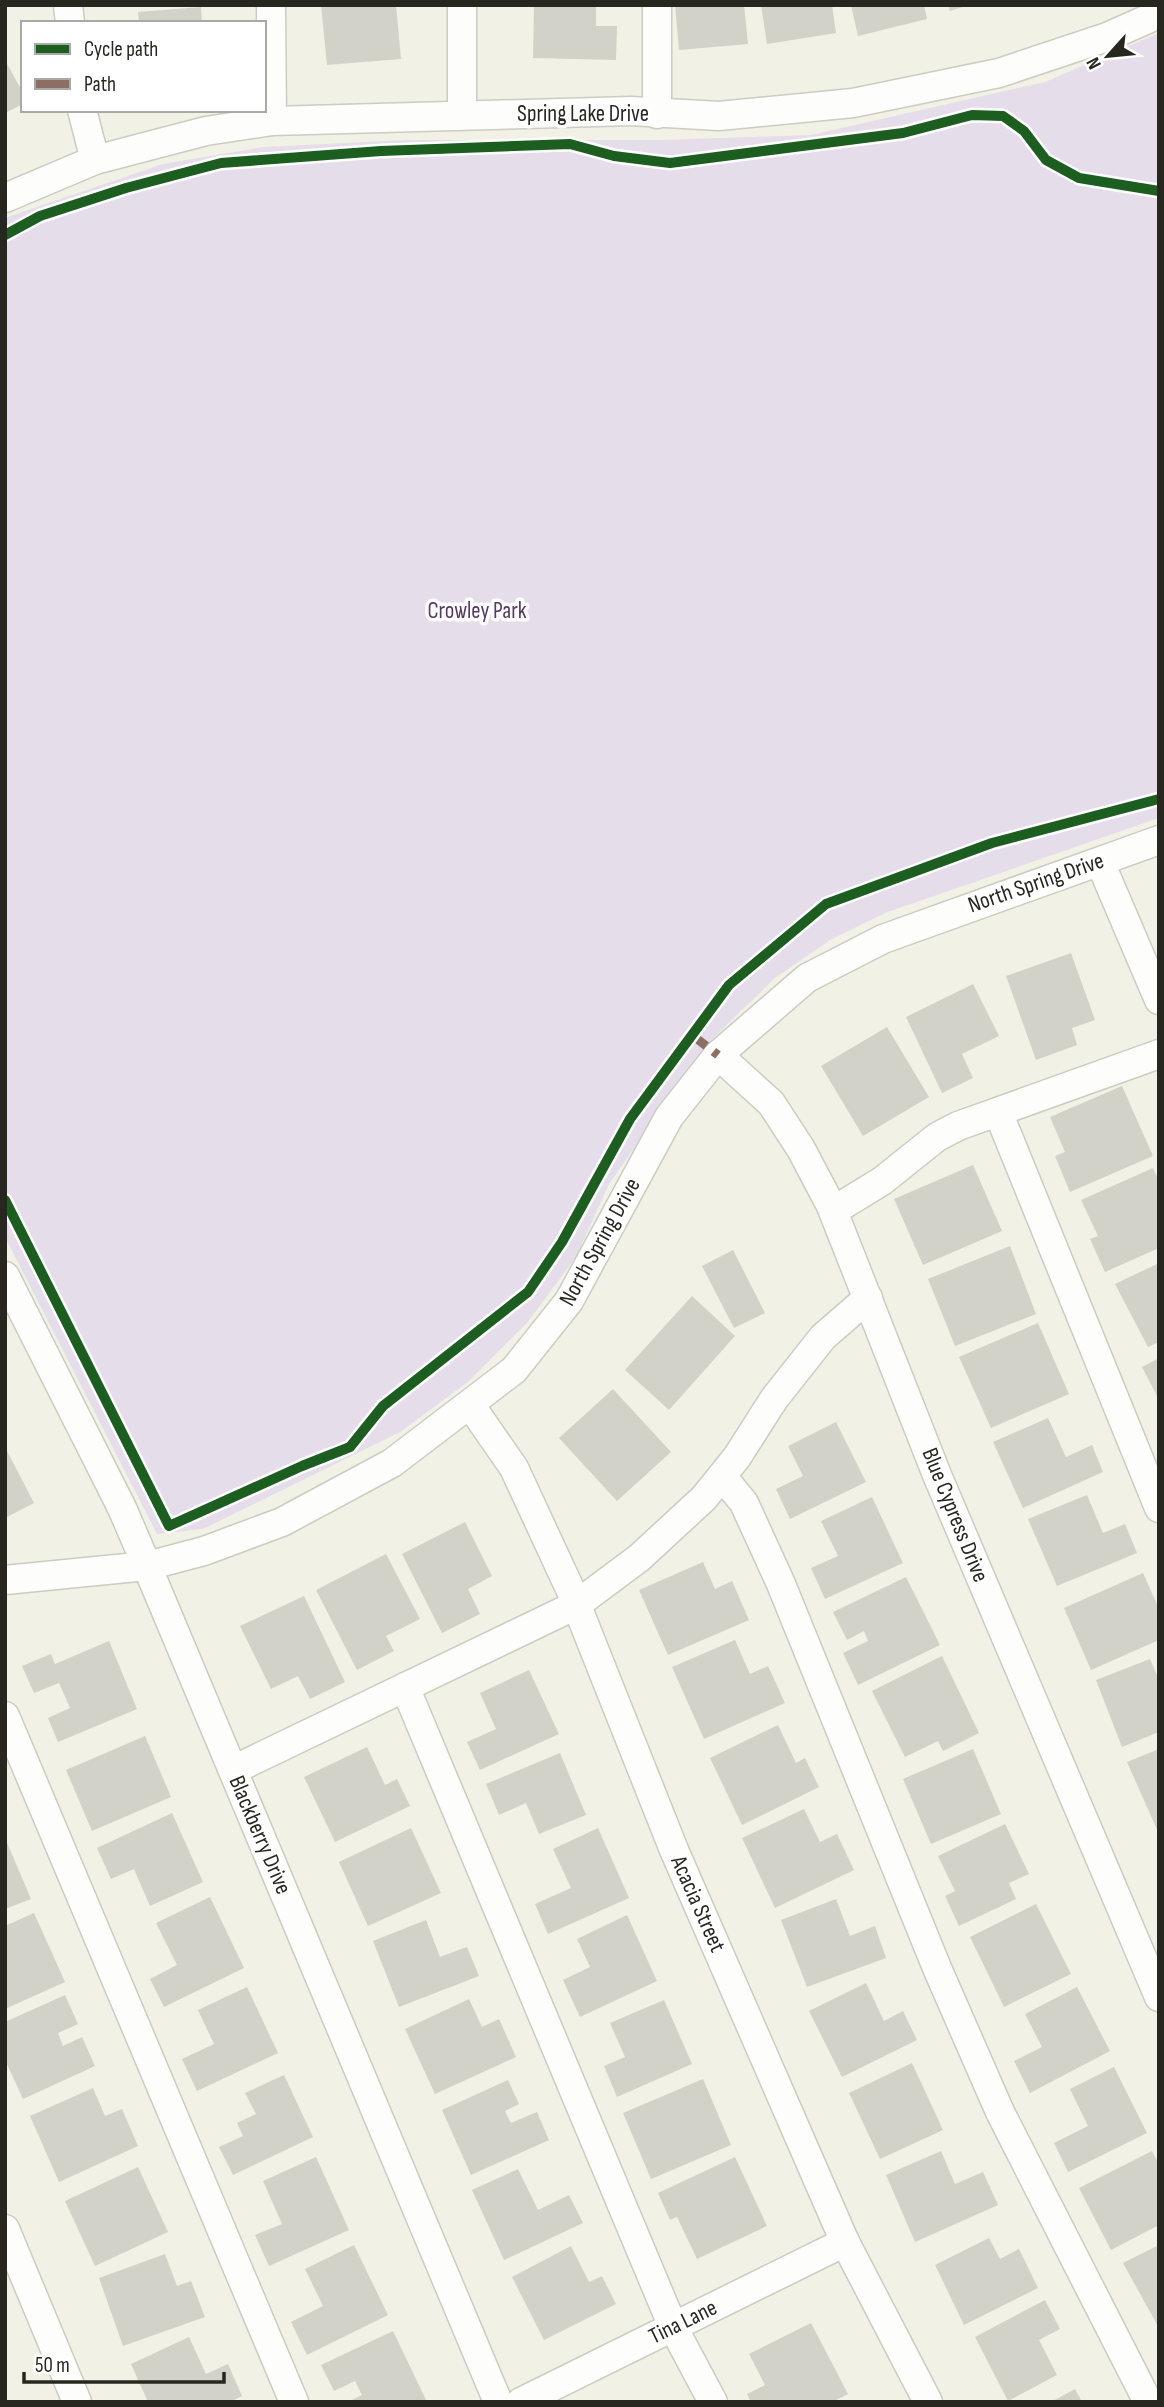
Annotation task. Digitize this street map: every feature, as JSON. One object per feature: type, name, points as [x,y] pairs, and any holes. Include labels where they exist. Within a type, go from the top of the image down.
[{"type":"street","points":[[271,5],[272,121]]},
{"type":"street","points":[[462,5],[462,114]]},
{"type":"street","points":[[657,5],[657,114]]},
{"type":"street","name":"Spring Lake Drive","points":[[5,198],[95,160],[206,131],[272,121],[631,111],[719,116],[867,100],[999,74],[1107,37],[1159,14]]},
{"type":"street","points":[[83,112],[95,160]]},
{"type":"street","name":"North Spring Drive","points":[[5,1580],[148,1566],[204,1551],[282,1522],[392,1463],[471,1406],[514,1370],[569,1301],[669,1117],[718,1055],[807,978],[883,939],[1159,840]]},
{"type":"street","points":[[1100,862],[1159,1000]]},
{"type":"street","points":[[833,1211],[882,1181],[937,1137],[1159,1054]]},
{"type":"street","name":"Blue Cypress Drive","points":[[718,1055],[771,1103],[801,1149],[833,1211],[937,1475],[1159,1997]]},
{"type":"street","points":[[999,1112],[1159,1508]]},
{"type":"street","name":"Blackberry Drive","points":[[5,1276],[148,1566],[498,2402]]},
{"type":"street","points":[[233,1770],[576,1605],[639,1558],[704,1498],[774,1399],[823,1338],[867,1298]]},
{"type":"street","name":"Acacia Street","points":[[471,1406],[514,1468],[576,1605],[674,1850],[845,2242],[928,2402]]},
{"type":"street","points":[[722,1476],[744,1503],[781,1584],[937,1968],[1000,2112],[1148,2402]]},
{"type":"street","points":[[405,1687],[673,2327],[713,2402]]},
{"type":"street","points":[[5,1716],[294,2402]]},
{"type":"street","points":[[5,2229],[77,2402]]},
{"type":"street","name":"Tina Lane","points":[[521,2402],[845,2242]]},
{"type":"green space","name":"Crowley Park","points":[[1159,33],[1159,818],[885,913],[830,940],[775,978],[707,1044],[609,1184],[576,1257],[527,1323],[468,1382],[400,1432],[203,1529],[157,1534],[5,1237],[5,218],[163,164],[263,147],[407,140],[663,140],[811,135],[1045,82]]},
{"type":"building","points":[[321,5],[396,5],[401,59],[327,65]]},
{"type":"building","points":[[534,5],[596,5],[596,26],[617,26],[616,60],[533,58]]},
{"type":"building","points":[[675,5],[744,5],[748,44],[679,50]]},
{"type":"building","points":[[761,5],[832,5],[836,33],[767,44]]},
{"type":"building","points":[[851,5],[924,5],[927,19],[858,36]]},
{"type":"building","points":[[948,5],[965,5],[966,6],[950,11]]},
{"type":"building","points":[[201,7],[202,21],[139,21],[138,12]]},
{"type":"building","points":[[5,60],[21,89],[21,105],[5,113]]},
{"type":"building","points":[[1071,953],[1095,1020],[1072,1028],[1077,1045],[1036,1060],[1006,976]]},
{"type":"building","points":[[973,984],[999,1036],[962,1054],[973,1078],[942,1093],[906,1017]]},
{"type":"building","points":[[887,1027],[929,1097],[863,1136],[821,1066]]},
{"type":"building","points":[[1122,1086],[1153,1156],[1070,1192],[1055,1156],[1065,1152],[1050,1117]]},
{"type":"building","points":[[973,1165],[1002,1231],[923,1265],[894,1199]]},
{"type":"building","points":[[1153,1168],[1159,1181],[1159,1248],[1105,1272],[1090,1239],[1098,1236],[1081,1200]]},
{"type":"building","points":[[1010,1246],[1036,1314],[955,1346],[928,1279]]},
{"type":"building","points":[[733,1250],[765,1313],[734,1328],[702,1266]]},
{"type":"building","points":[[1159,1263],[1159,1342],[1148,1347],[1115,1284]]},
{"type":"building","points":[[692,1296],[735,1336],[669,1410],[625,1370]]},
{"type":"building","points":[[1038,1323],[1069,1394],[991,1428],[959,1357]]},
{"type":"building","points":[[1159,1358],[1159,1400],[1142,1367]]},
{"type":"building","points":[[613,1389],[671,1452],[617,1501],[559,1438]]},
{"type":"building","points":[[1048,1418],[1066,1457],[1092,1445],[1103,1472],[1023,1508],[993,1442]]},
{"type":"building","points":[[836,1422],[866,1482],[790,1519],[776,1489],[803,1476],[788,1446]]},
{"type":"building","points":[[5,1447],[34,1503],[5,1518]]},
{"type":"building","points":[[1087,1495],[1103,1533],[1125,1524],[1137,1553],[1057,1586],[1028,1519]]},
{"type":"building","points":[[872,1497],[903,1563],[825,1599],[811,1568],[838,1556],[821,1521]]},
{"type":"building","points":[[465,1522],[492,1576],[468,1589],[480,1614],[442,1633],[402,1554]]},
{"type":"building","points":[[386,1554],[420,1619],[386,1636],[394,1651],[357,1670],[316,1590]]},
{"type":"building","points":[[703,1562],[715,1589],[732,1581],[749,1620],[668,1655],[639,1590]]},
{"type":"building","points":[[1143,1573],[1159,1609],[1159,1640],[1091,1670],[1064,1608]]},
{"type":"building","points":[[906,1577],[940,1645],[858,1685],[843,1653],[868,1641],[864,1631],[847,1640],[833,1612]]},
{"type":"building","points":[[304,1596],[345,1682],[310,1699],[298,1676],[271,1689],[240,1626]]},
{"type":"building","points":[[735,1640],[750,1674],[768,1666],[785,1703],[704,1739],[672,1667]]},
{"type":"building","points":[[109,1641],[137,1709],[58,1742],[48,1718],[70,1708],[59,1683],[34,1693],[22,1666],[51,1654],[55,1664]]},
{"type":"building","points":[[942,1656],[979,1733],[943,1751],[938,1741],[905,1757],[872,1691]]},
{"type":"building","points":[[1150,1659],[1159,1680],[1159,1732],[1122,1747],[1096,1680]]},
{"type":"building","points":[[529,1670],[559,1734],[480,1770],[467,1742],[496,1729],[480,1693]]},
{"type":"building","points":[[778,1725],[796,1763],[805,1758],[819,1787],[742,1825],[710,1758]]},
{"type":"building","points":[[145,1736],[171,1797],[92,1831],[66,1770]]},
{"type":"building","points":[[367,1747],[385,1785],[397,1779],[410,1806],[335,1842],[304,1777]]},
{"type":"building","points":[[973,1749],[1001,1814],[931,1844],[903,1779]]},
{"type":"building","points":[[1159,1749],[1159,1834],[1127,1762]]},
{"type":"building","points":[[560,1753],[586,1815],[539,1834],[526,1803],[499,1815],[486,1784]]},
{"type":"building","points":[[804,1809],[820,1842],[837,1834],[854,1870],[775,1908],[742,1838]]},
{"type":"building","points":[[172,1813],[203,1882],[150,1906],[134,1869],[111,1879],[97,1848]]},
{"type":"building","points":[[1005,1824],[1029,1874],[1009,1883],[1016,1899],[959,1926],[945,1896],[955,1891],[938,1856]]},
{"type":"building","points":[[411,1828],[441,1893],[368,1926],[339,1862]]},
{"type":"building","points":[[598,1828],[629,1898],[548,1934],[535,1904],[571,1888],[553,1849]]},
{"type":"building","points":[[5,1838],[31,1899],[5,1909]]},
{"type":"building","points":[[210,1897],[244,1968],[164,2007],[150,1979],[177,1965],[156,1923]]},
{"type":"building","points":[[836,1899],[850,1936],[875,1926],[886,1958],[807,1987],[781,1920]]},
{"type":"building","points":[[1036,1904],[1071,1974],[1004,2007],[970,1937]]},
{"type":"building","points":[[34,1913],[65,1982],[5,2009],[5,1926]]},
{"type":"building","points":[[627,1915],[657,1981],[580,2017],[563,1980],[590,1967],[577,1939]]},
{"type":"building","points":[[426,1920],[440,1957],[467,1947],[479,1976],[399,2007],[373,1941]]},
{"type":"building","points":[[866,1983],[884,2021],[903,2011],[917,2040],[842,2077],[809,2011]]},
{"type":"building","points":[[247,1987],[278,2053],[197,2091],[182,2059],[214,2044],[198,2010]]},
{"type":"building","points":[[1077,1987],[1110,2051],[1030,2093],[1014,2061],[1042,2047],[1025,2014]]},
{"type":"building","points":[[65,1995],[78,2024],[58,2033],[63,2046],[82,2037],[95,2066],[23,2099],[5,2060],[5,2022]]},
{"type":"building","points":[[469,1999],[482,2027],[499,2019],[516,2057],[435,2094],[405,2029]]},
{"type":"building","points":[[664,2000],[692,2064],[617,2097],[604,2066],[625,2057],[610,2023]]},
{"type":"building","points":[[912,2063],[943,2130],[880,2159],[849,2093]]},
{"type":"building","points":[[1114,2067],[1147,2133],[1068,2172],[1054,2143],[1088,2126],[1070,2089]]},
{"type":"building","points":[[284,2075],[313,2137],[233,2175],[219,2147],[243,2136],[237,2123],[256,2114],[245,2093]]},
{"type":"building","points":[[703,2079],[731,2145],[651,2179],[623,2113]]},
{"type":"building","points":[[508,2080],[519,2104],[505,2111],[511,2123],[537,2112],[549,2140],[471,2175],[442,2110]]},
{"type":"building","points":[[93,2088],[105,2116],[122,2109],[138,2146],[59,2182],[30,2116]]},
{"type":"building","points":[[941,2151],[955,2184],[983,2172],[998,2205],[915,2242],[886,2175]]},
{"type":"building","points":[[1152,2151],[1159,2164],[1159,2225],[1111,2250],[1079,2188]]},
{"type":"building","points":[[316,2157],[349,2230],[269,2266],[255,2235],[282,2224],[263,2181]]},
{"type":"building","points":[[735,2157],[767,2226],[697,2259],[677,2217],[670,2220],[658,2193]]},
{"type":"building","points":[[138,2167],[168,2232],[95,2266],[65,2201]]},
{"type":"building","points":[[518,2169],[538,2210],[569,2195],[583,2223],[504,2260],[472,2190]]},
{"type":"building","points":[[989,2238],[1000,2259],[1019,2249],[1038,2288],[964,2325],[935,2265]]},
{"type":"building","points":[[354,2245],[388,2315],[307,2355],[291,2322],[323,2306],[305,2269]]},
{"type":"building","points":[[1159,2245],[1159,2328],[1123,2263]]},
{"type":"building","points":[[571,2246],[589,2282],[602,2276],[616,2304],[544,2340],[512,2277]]},
{"type":"building","points":[[165,2254],[177,2286],[191,2281],[205,2317],[123,2346],[99,2278]]},
{"type":"building","points":[[1045,2300],[1060,2329],[1039,2340],[1057,2375],[1008,2401],[975,2337]]},
{"type":"building","points":[[811,2323],[848,2394],[832,2402],[751,2402],[747,2394],[765,2385],[749,2354]]},
{"type":"building","points":[[393,2331],[426,2400],[348,2402],[362,2395],[355,2381],[334,2391],[321,2365]]},
{"type":"building","points":[[189,2337],[206,2374],[228,2364],[242,2396],[230,2402],[148,2402],[131,2364]]},
{"type":"building","points":[[1075,2389],[1082,2402],[1051,2402]]},
{"type":"marked path","points":[[692,1035],[718,1055]]},
{"type":"cycle path","points":[[5,235],[40,216],[126,188],[221,163],[381,151],[570,144],[614,156],[670,163],[903,133],[972,115],[1003,116],[1024,131],[1046,160],[1079,178],[1159,191]]},
{"type":"cycle path","points":[[5,1200],[169,1526],[350,1447],[383,1406],[528,1292],[562,1242],[630,1119],[729,985],[826,904],[992,843],[1159,799]]}]
